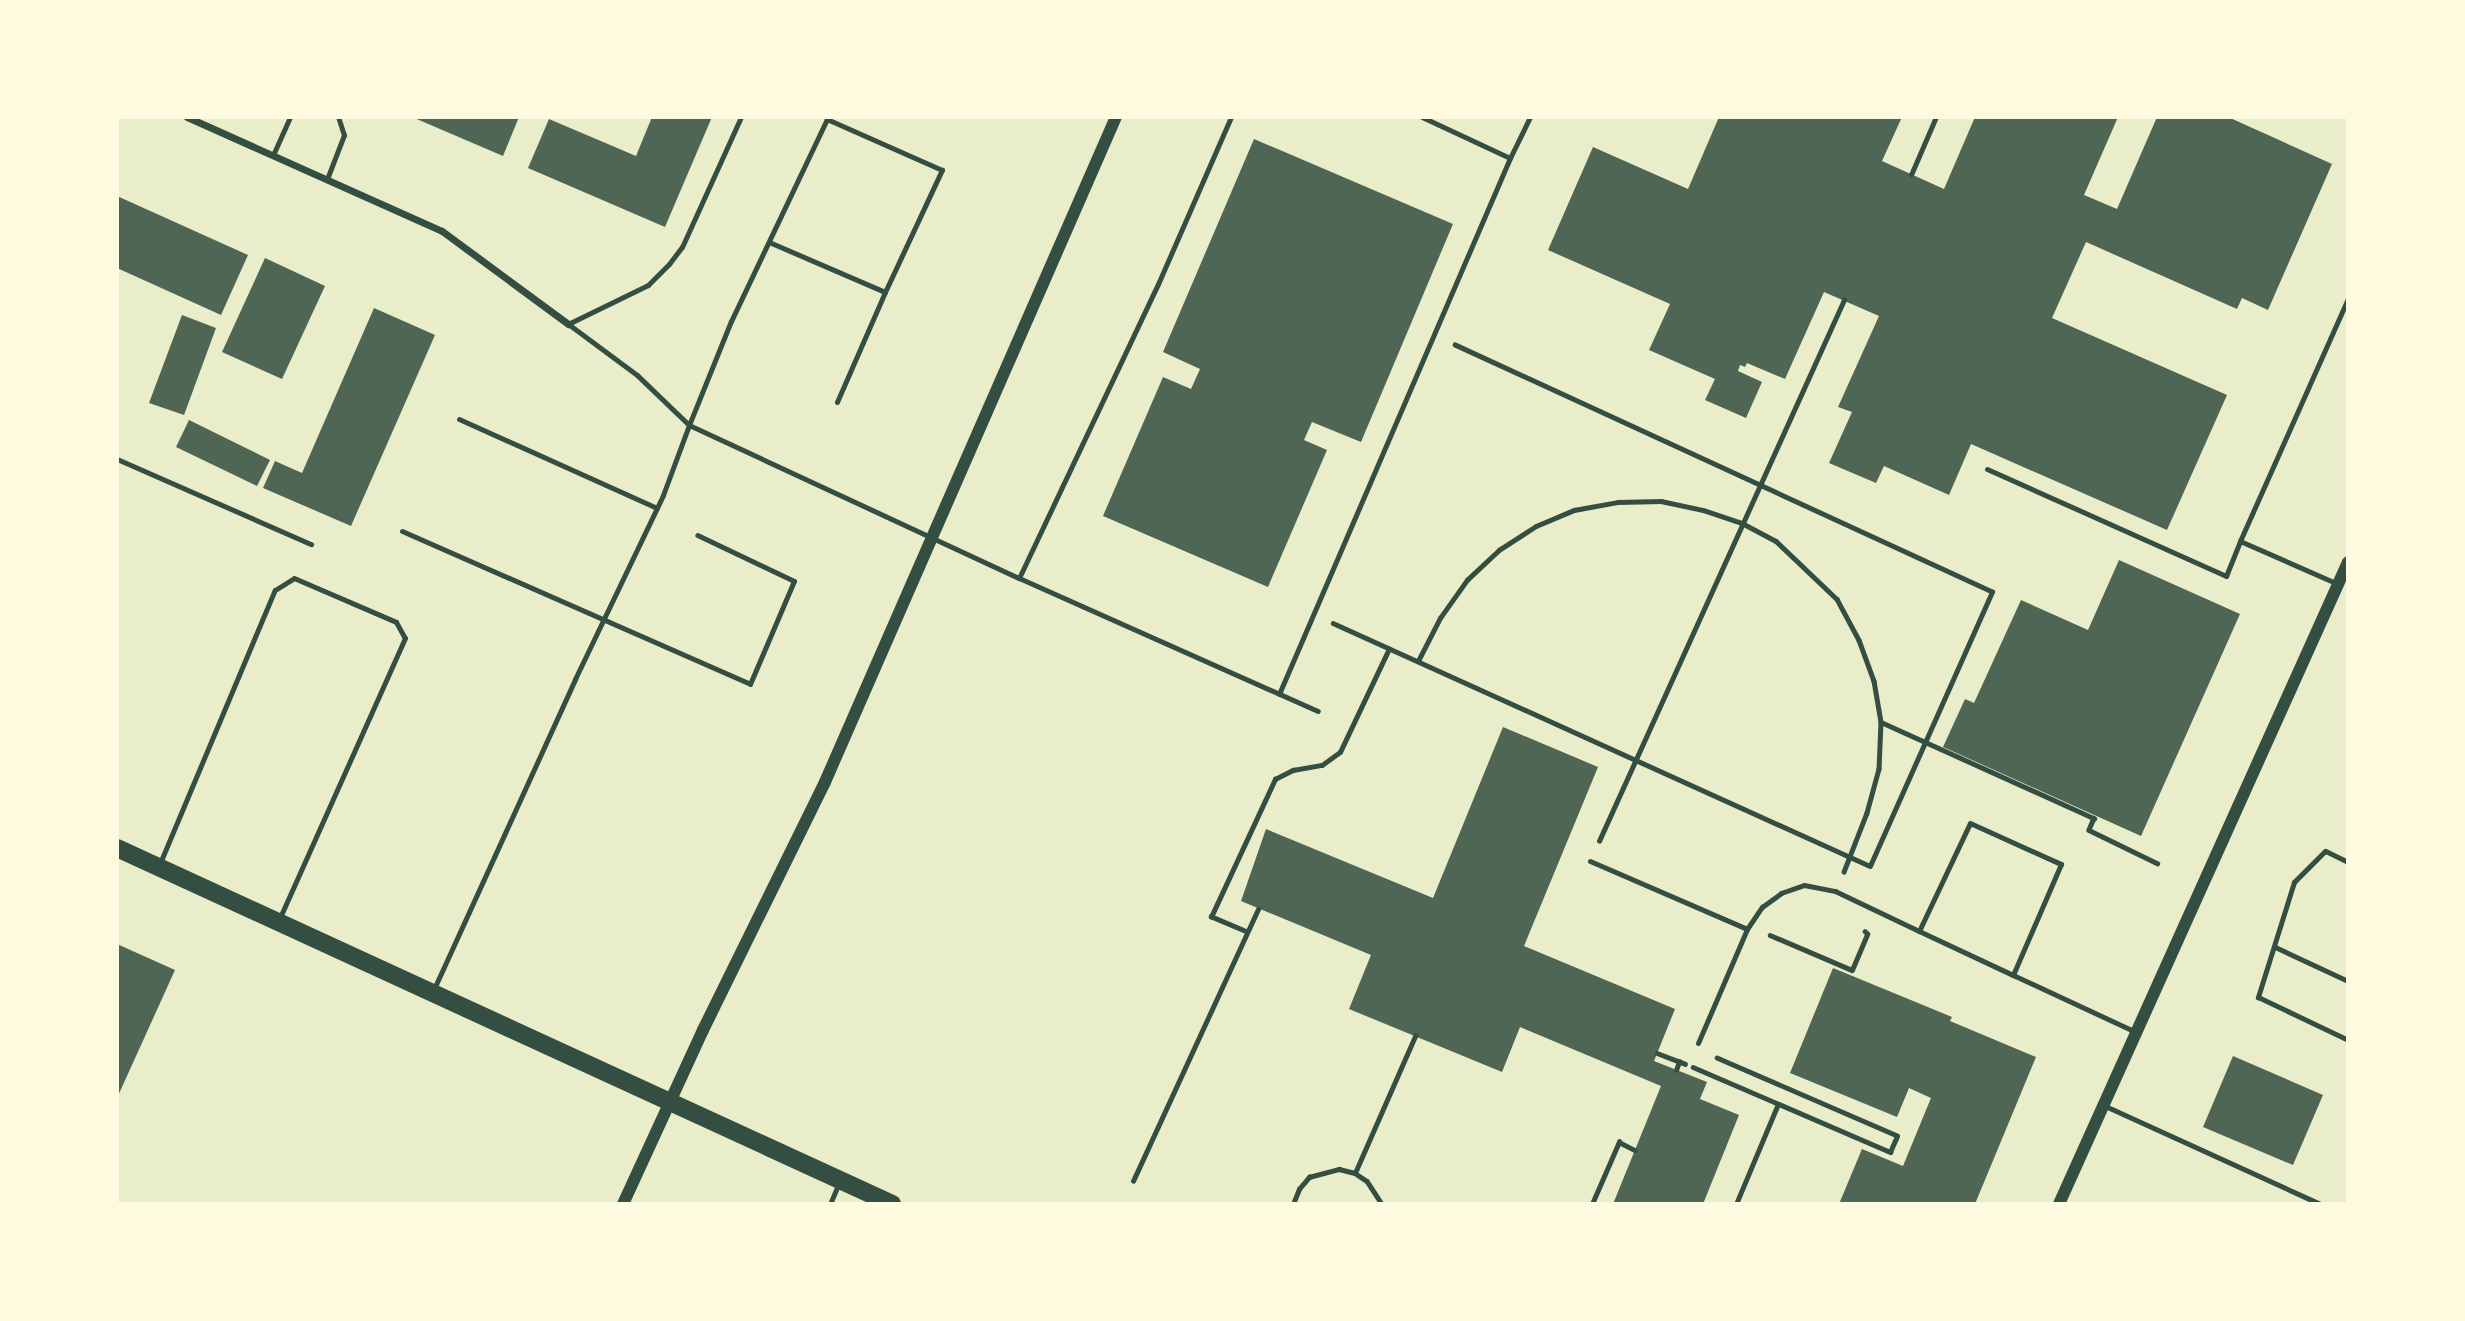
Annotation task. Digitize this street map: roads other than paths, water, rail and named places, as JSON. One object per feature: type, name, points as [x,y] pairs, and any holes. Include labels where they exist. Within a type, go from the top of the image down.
[{"type":"main road","points":[[117,848],[892,1204]]},
{"type":"street","points":[[187,117],[442,231],[568,324]]},
{"type":"street","points":[[623,1204],[669,1102],[794,851],[1116,117]]},
{"type":"street","points":[[2059,1204],[2348,562]]},
{"type":"lane","points":[[273,155],[290,117]]},
{"type":"lane","points":[[327,179],[344,135],[338,117]]},
{"type":"lane","points":[[741,117],[682,247],[669,264],[648,285],[568,324],[637,375],[689,425],[931,538],[1318,711]]},
{"type":"lane","points":[[1019,578],[1158,285],[1231,117]]},
{"type":"lane","points":[[1422,117],[1510,158]]},
{"type":"lane","points":[[1279,694],[1530,117]]},
{"type":"lane","points":[[432,994],[657,508],[689,425],[769,242],[827,119],[942,170],[885,292],[838,402]]},
{"type":"lane","points":[[769,242],[885,292]]},
{"type":"lane","points":[[1987,469],[2226,576],[2348,298]]},
{"type":"lane","points":[[460,419],[657,508]]},
{"type":"lane","points":[[117,459],[311,544]]},
{"type":"lane","points":[[402,531],[750,684],[794,581],[697,535]]},
{"type":"lane","points":[[2240,541],[2338,584]]},
{"type":"lane","points":[[159,867],[275,590],[294,578],[396,622],[405,638],[278,922]]},
{"type":"lane","points":[[1920,931],[1970,823],[2061,864],[2013,975]]},
{"type":"lane","points":[[2348,862],[2325,852],[2294,882],[2258,997],[2348,1040]]},
{"type":"lane","points":[[1590,860],[1748,929]]},
{"type":"lane","points":[[1698,1043],[1748,929],[1762,907],[1781,893],[1804,885],[1835,891],[2136,1032]]},
{"type":"lane","points":[[2275,947],[2348,981]]},
{"type":"lane","points":[[2104,1105],[2320,1204]]},
{"type":"lane","points":[[830,1204],[840,1180]]}]
